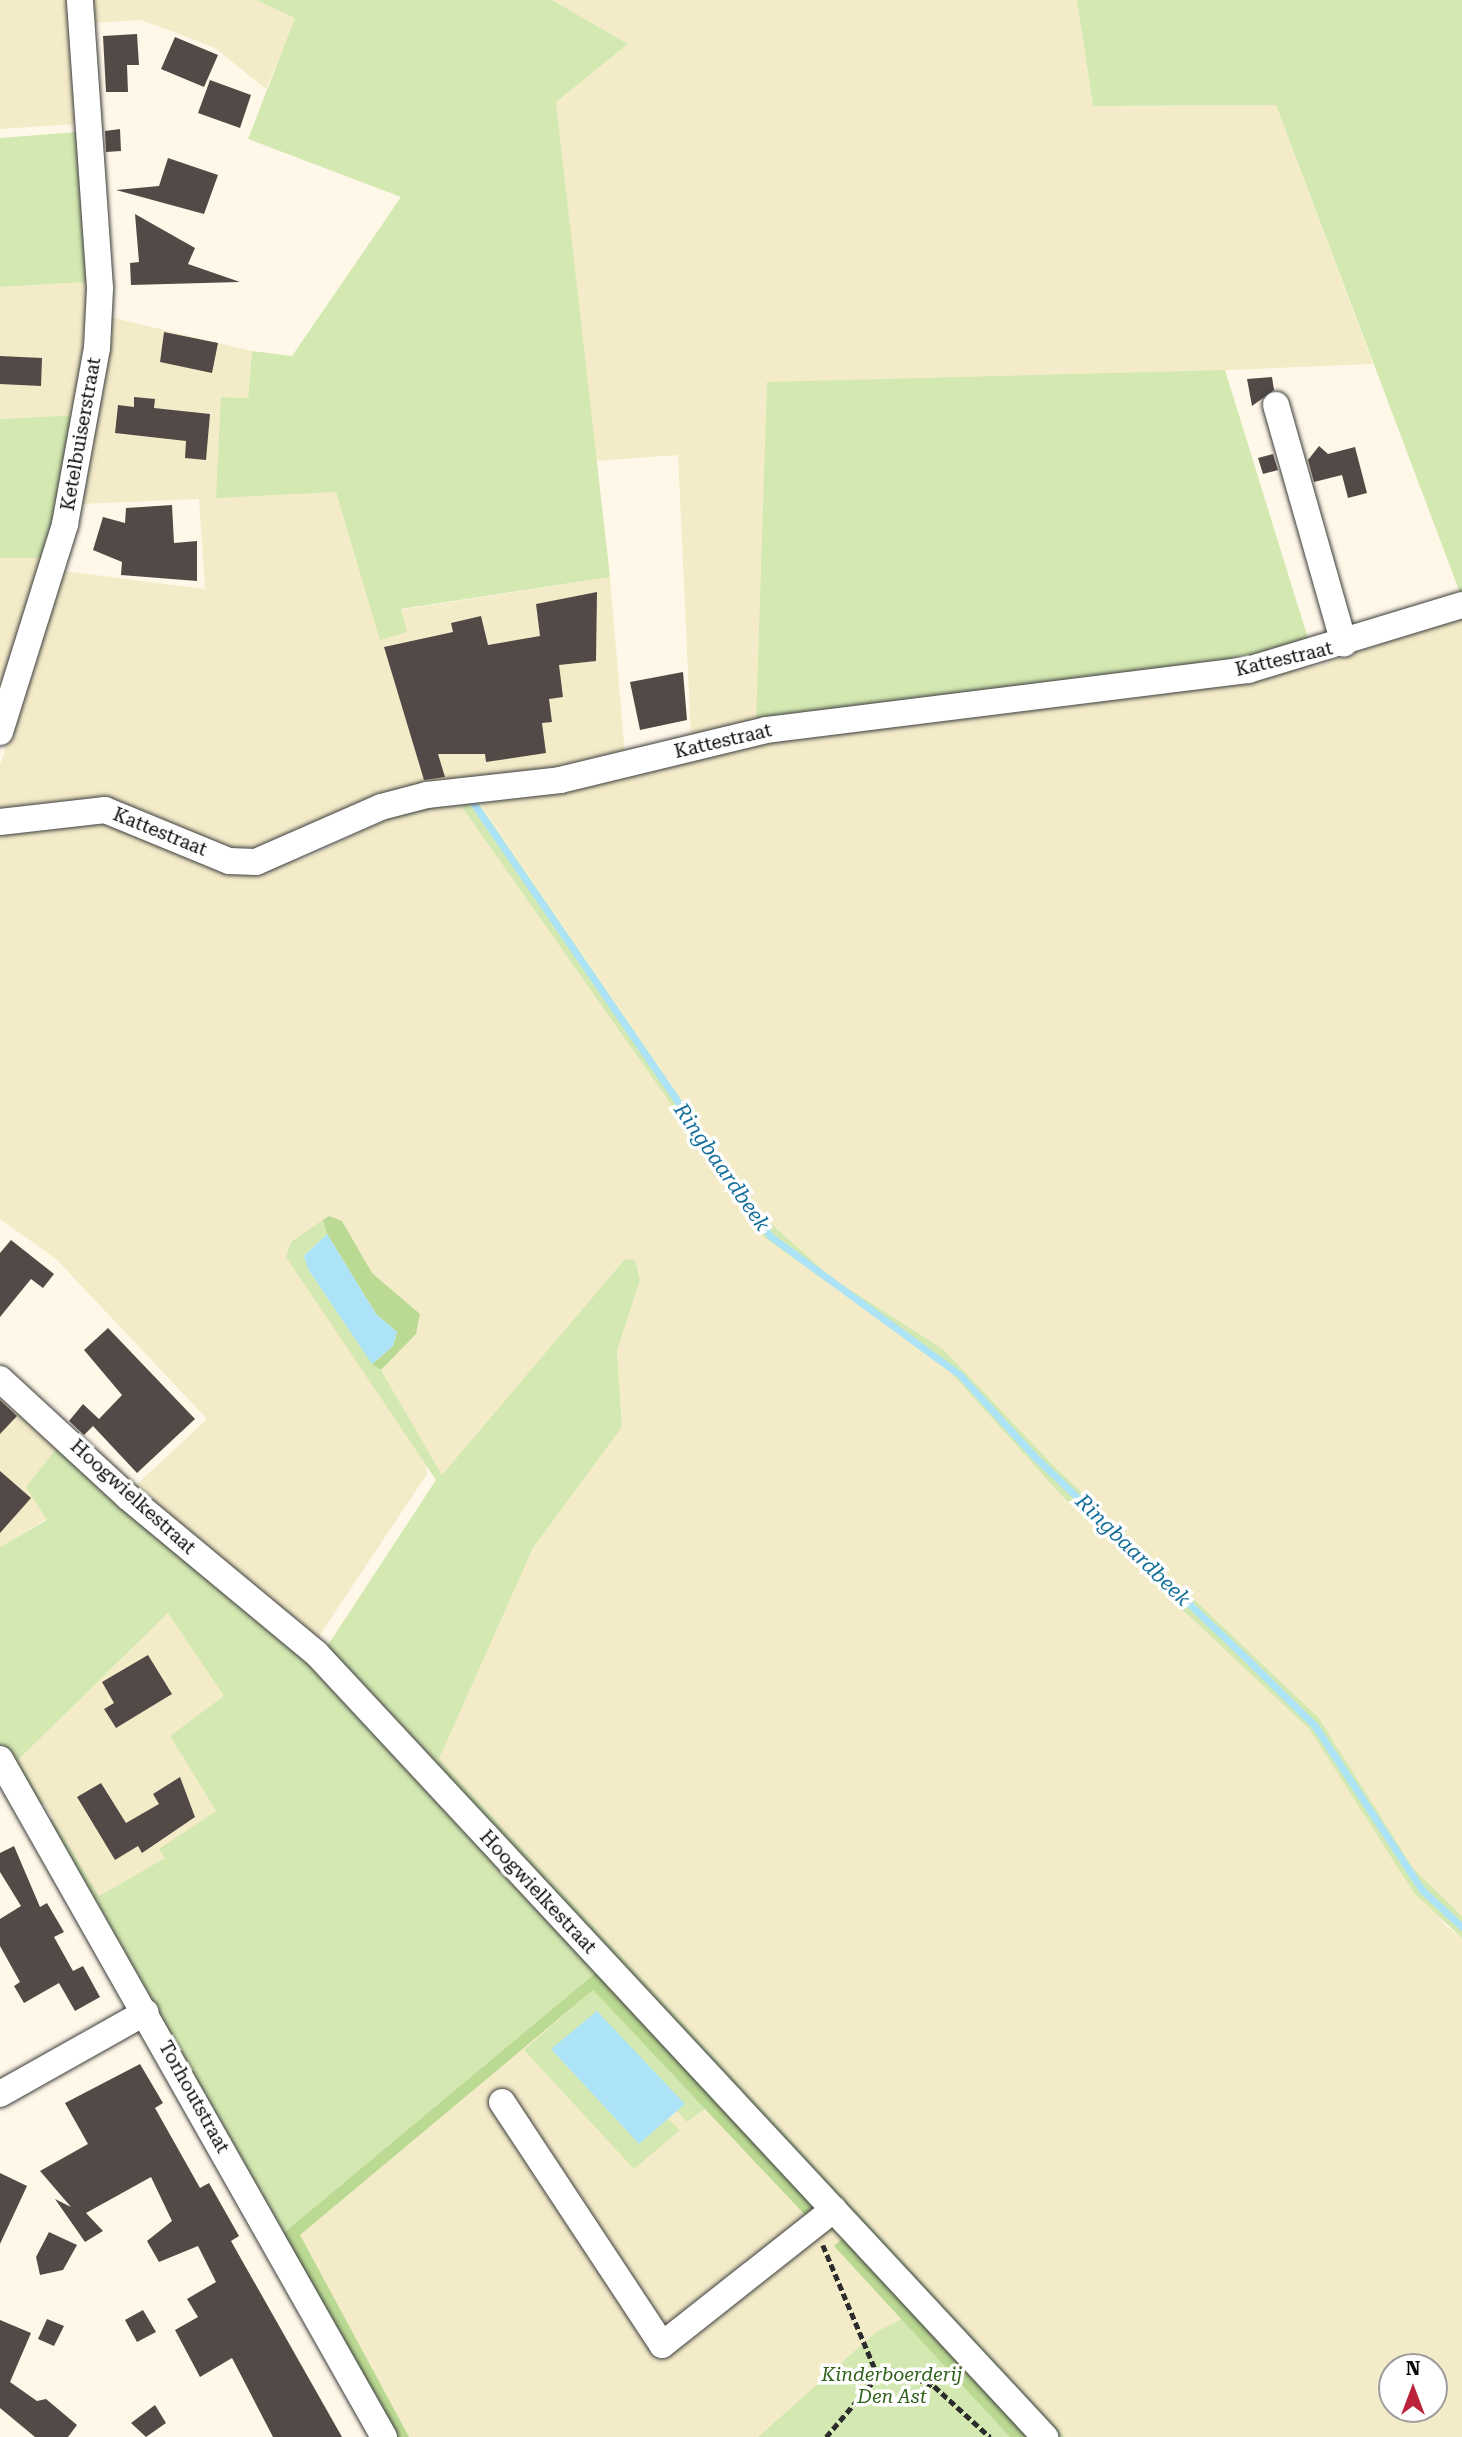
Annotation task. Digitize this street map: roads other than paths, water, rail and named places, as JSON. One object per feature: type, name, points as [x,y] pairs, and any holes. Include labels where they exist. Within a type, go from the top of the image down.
[{"type":"street","name":"Ketelbuiserstraat","points":[[0,732],[65,524],[97,348],[100,288],[80,0]]},
{"type":"street","points":[[1276,405],[1344,644]]},
{"type":"street","name":"Kattestraat","points":[[0,822],[105,810],[229,861],[256,862],[381,807],[427,795],[560,779],[766,730],[1248,670],[1344,644],[1462,606]]},
{"type":"street","name":"Hoogwielkestraat","points":[[0,1379],[128,1497],[316,1653],[827,2214],[1045,2437]]},
{"type":"street","name":"Torhoutstraat","points":[[0,1759],[146,2012],[384,2437]]},
{"type":"street","points":[[0,2094],[146,2012]]},
{"type":"street","points":[[502,2102],[662,2345],[827,2214]]},
{"type":"water","points":[[327,1234],[376,1314],[397,1332],[393,1346],[372,1364],[308,1269],[304,1256]]},
{"type":"water","points":[[597,2011],[685,2104],[639,2144],[551,2049]]},
{"type":"waterway","name":"Ringbaardbeek","points":[[469,797],[770,1236],[960,1375],[1035,1457],[1315,1726],[1422,1890],[1462,1927]]},
{"type":"park label","name":"Kinderboerderij Den Ast","points":[[892,2386]]}]
